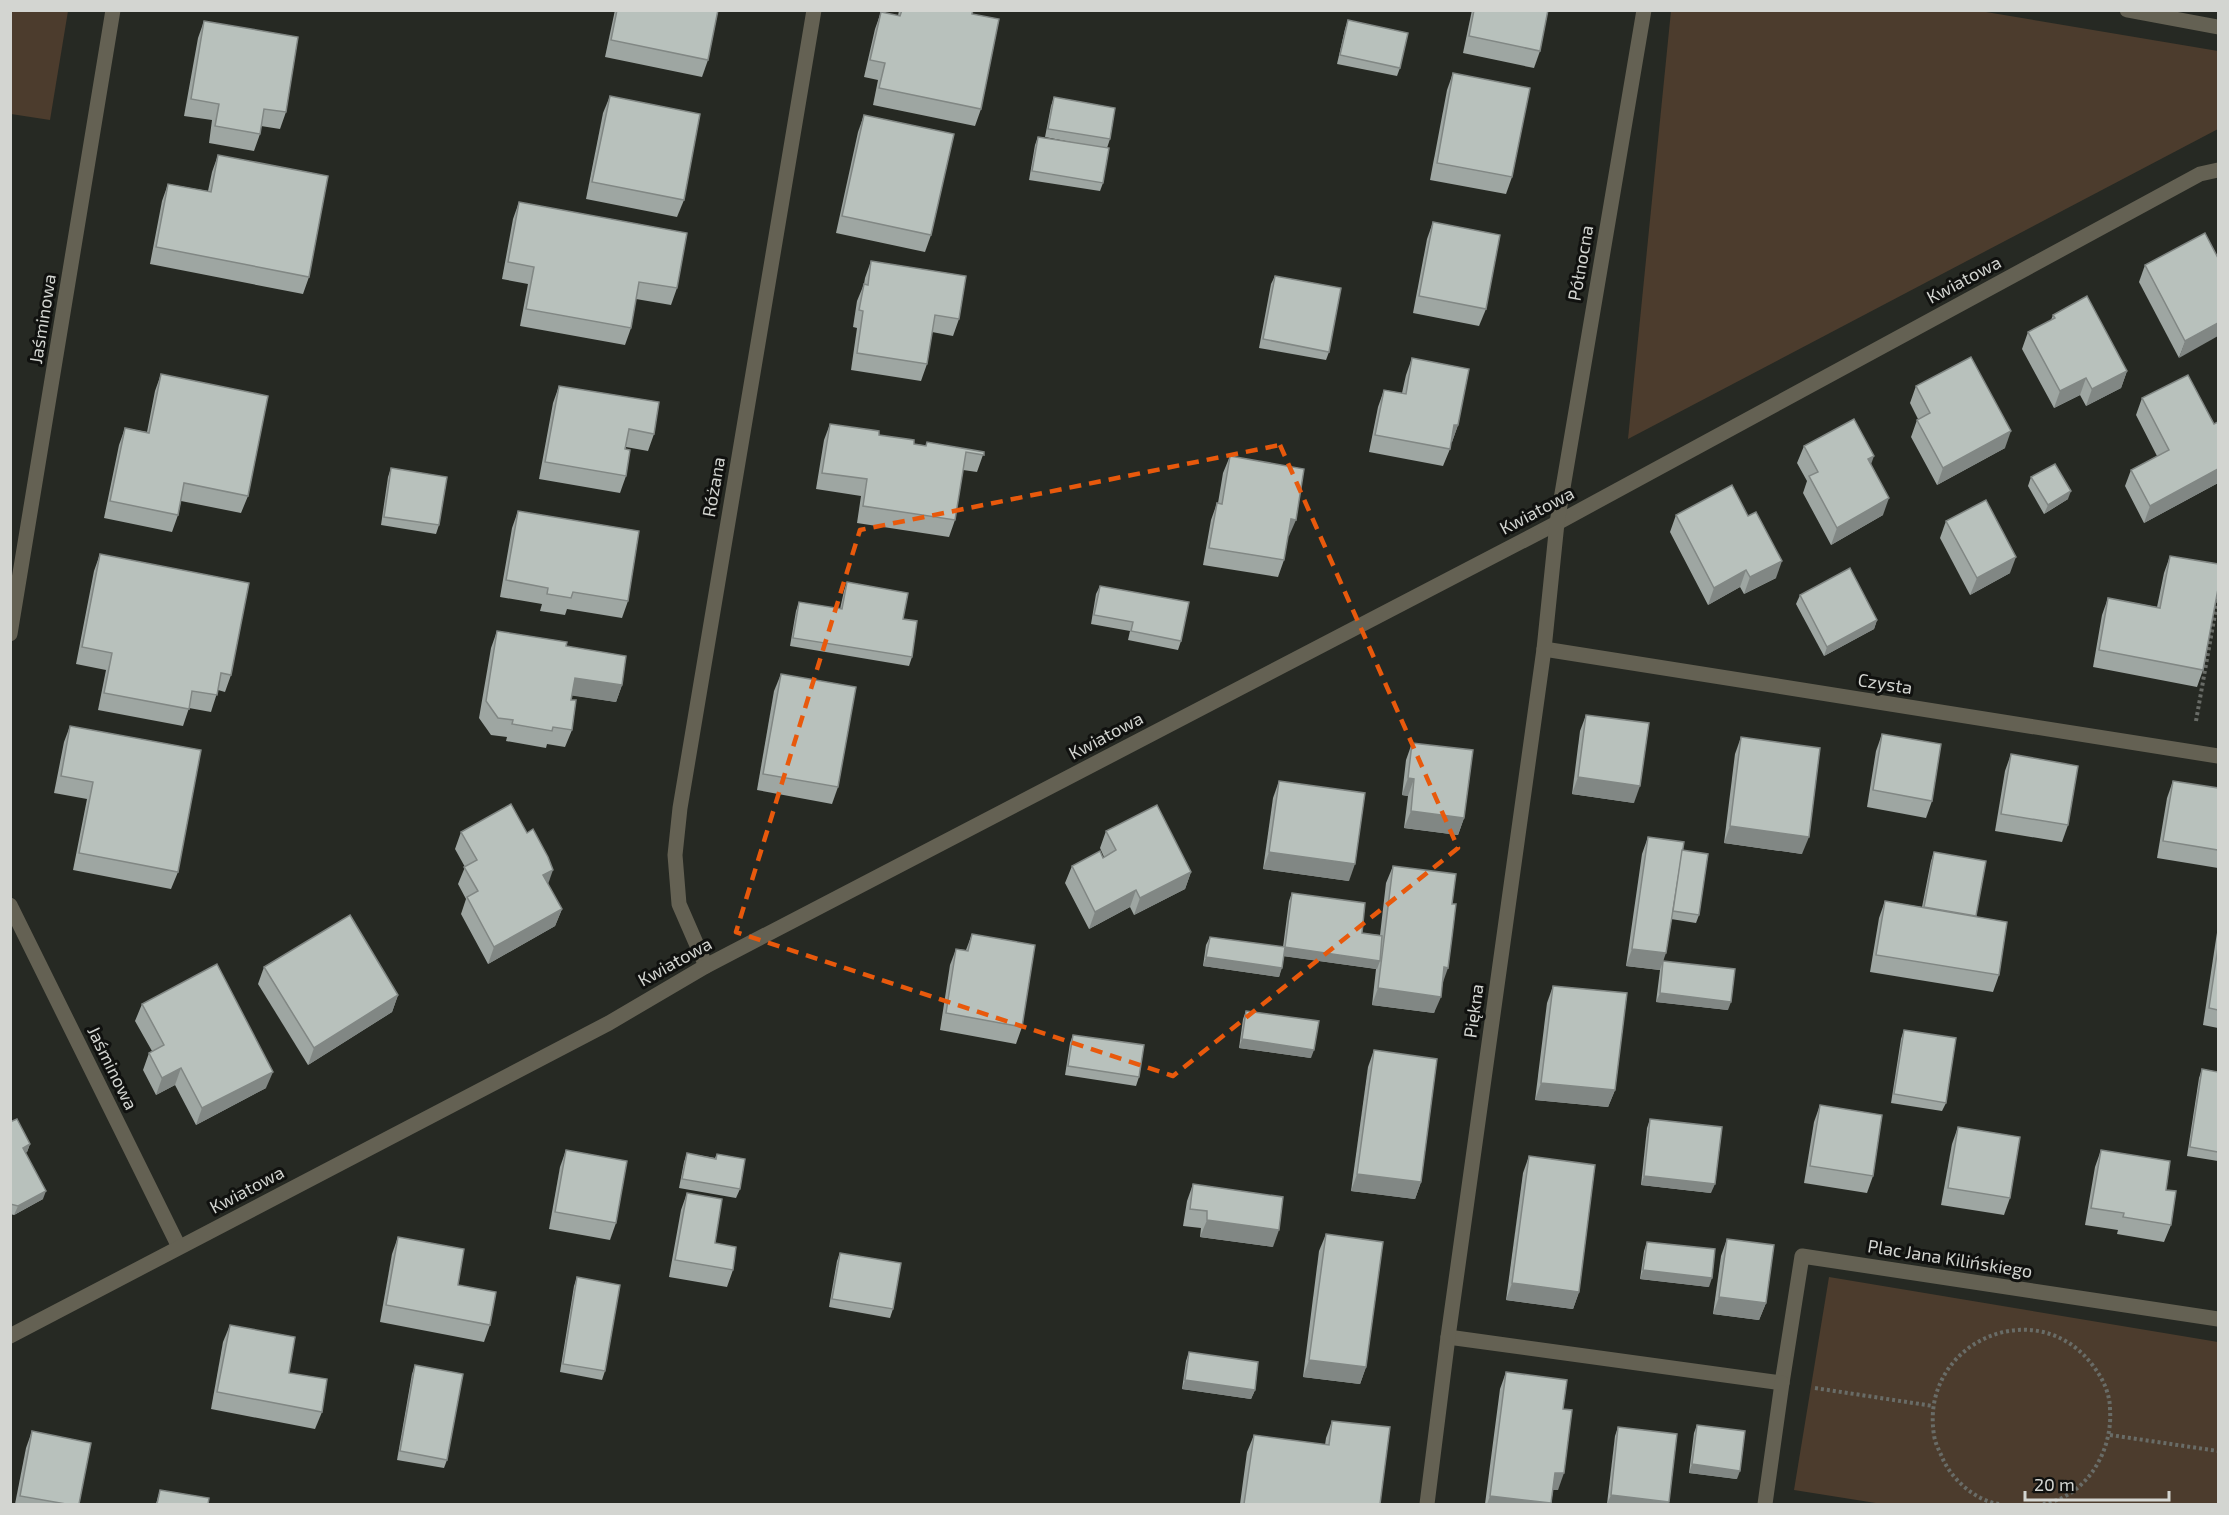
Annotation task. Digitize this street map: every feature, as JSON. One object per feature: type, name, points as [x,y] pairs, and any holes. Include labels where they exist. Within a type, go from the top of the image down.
[{"type":"street","name":"Jaśminowa","points":[[10,634],[113,10]]},
{"type":"street","name":"Różana","points":[[706,966],[679,904],[675,855],[680,808],[814,10]]},
{"type":"street","name":"Północna","points":[[1557,523],[1644,10]]},
{"type":"street","points":[[2127,10],[2218,27]]},
{"type":"street","name":"Kwiatowa","points":[[10,1336],[609,1023],[706,966],[1557,523],[2200,174],[2218,170]]},
{"type":"street","name":"Piękna","points":[[1427,1504],[1448,1336],[1544,649],[1557,523]]},
{"type":"street","name":"Czysta","points":[[1544,649],[2218,756]]},
{"type":"street","name":"Jaśminowa","points":[[10,905],[179,1247]]},
{"type":"street","name":"Plac Jana Kilińskiego","points":[[1765,1504],[1802,1256],[2218,1319]]},
{"type":"street","points":[[1448,1336],[1782,1383]]},
{"type":"path","points":[[2190,752],[2218,597]]},
{"type":"path","points":[[1999,1504],[1992,1503],[1966,1488],[1945,1465],[1934,1437],[1933,1406],[1942,1379],[1958,1356],[1982,1339],[2008,1330],[2036,1330],[2064,1339],[2086,1356],[2103,1379],[2110,1407],[2110,1435],[2099,1463],[2080,1487],[2053,1503],[2043,1504]]},
{"type":"path","points":[[1782,1383],[1933,1406]]},
{"type":"path","points":[[2110,1435],[2218,1451]]},
{"type":"highlighted area","points":[[1280,445],[1458,848],[1173,1076],[736,932],[860,530]]},
{"type":"shaded area","points":[[10,11],[68,11],[50,120],[11,114]]},
{"type":"shaded area","points":[[1671,11],[1980,11],[2218,51],[2218,129],[1628,439]]},
{"type":"shaded area","points":[[1829,1277],[2218,1342],[2218,1504],[1882,1504],[1794,1490]]},
{"type":"building","points":[[617,10],[718,10],[708,60],[611,40]]},
{"type":"building","points":[[902,10],[973,10],[972,14],[999,19],[981,109],[879,88],[885,63],[870,60],[881,12],[900,16]]},
{"type":"building","points":[[1474,10],[1548,10],[1540,51],[1469,36]]},
{"type":"building","points":[[1348,20],[1408,33],[1400,68],[1340,55]]},
{"type":"building","points":[[204,21],[298,37],[286,112],[264,109],[260,134],[215,126],[219,104],[191,99]]},
{"type":"building","points":[[1453,73],[1530,88],[1512,177],[1437,163]]},
{"type":"building","points":[[610,96],[700,114],[684,200],[592,182]]},
{"type":"building","points":[[1054,97],[1115,108],[1110,139],[1048,129]]},
{"type":"building","points":[[864,115],[954,134],[931,235],[842,216]]},
{"type":"building","points":[[1038,137],[1109,148],[1103,183],[1032,171]]},
{"type":"building","points":[[218,155],[328,176],[309,277],[156,247],[168,184],[211,192]]},
{"type":"building","points":[[519,202],[687,233],[677,288],[639,282],[631,328],[526,309],[534,267],[508,262]]},
{"type":"building","points":[[1433,222],[1500,235],[1486,309],[1419,296]]},
{"type":"building","points":[[2205,233],[2218,258],[2218,323],[2185,341],[2145,265]]},
{"type":"building","points":[[871,261],[966,276],[959,319],[935,315],[927,364],[857,353],[863,311],[859,310],[864,284],[868,285]]},
{"type":"building","points":[[1275,276],[1341,288],[1329,352],[1263,339]]},
{"type":"building","points":[[2087,296],[2127,371],[2092,389],[2086,378],[2060,391],[2028,332],[2055,318],[2053,315]]},
{"type":"building","points":[[1971,357],[2011,431],[1943,468],[1917,420],[1930,413],[1916,386]]},
{"type":"building","points":[[1412,358],[1469,369],[1458,425],[1454,425],[1450,449],[1375,435],[1384,390],[1406,394]]},
{"type":"building","points":[[161,374],[268,396],[248,496],[184,483],[178,515],[110,501],[125,428],[149,433]]},
{"type":"building","points":[[2188,375],[2214,424],[2218,422],[2218,469],[2150,506],[2131,470],[2169,450],[2142,398]]},
{"type":"building","points":[[559,386],[659,402],[654,434],[629,429],[625,449],[630,450],[626,476],[545,462]]},
{"type":"building","points":[[1854,419],[1874,456],[1868,459],[1889,498],[1837,528],[1809,476],[1818,472],[1804,446]]},
{"type":"building","points":[[830,424],[879,431],[879,435],[914,440],[914,444],[926,446],[927,442],[984,452],[984,455],[966,452],[955,520],[863,506],[867,479],[822,473]]},
{"type":"building","points":[[1230,456],[1304,469],[1296,520],[1291,519],[1284,560],[1209,548],[1217,503],[1222,504]]},
{"type":"building","points":[[2055,464],[2071,491],[2048,505],[2031,477]]},
{"type":"building","points":[[391,468],[447,477],[439,525],[384,517]]},
{"type":"building","points":[[1732,485],[1748,516],[1756,512],[1782,561],[1750,577],[1746,570],[1714,588],[1676,515]]},
{"type":"building","points":[[1986,500],[2016,557],[1977,578],[1946,521]]},
{"type":"building","points":[[518,511],[639,531],[628,601],[573,592],[571,598],[547,594],[548,588],[506,580]]},
{"type":"building","points":[[100,554],[249,583],[231,675],[221,673],[217,695],[192,691],[189,709],[104,693],[112,653],[82,647]]},
{"type":"building","points":[[2170,556],[2218,564],[2218,589],[2203,670],[2099,650],[2108,598],[2160,608]]},
{"type":"building","points":[[1850,568],[1877,620],[1827,647],[1800,595]]},
{"type":"building","points":[[847,582],[908,593],[903,619],[917,621],[912,657],[793,638],[799,602],[842,609]]},
{"type":"building","points":[[1100,586],[1189,602],[1181,641],[1131,631],[1133,622],[1094,615]]},
{"type":"building","points":[[497,631],[567,642],[566,646],[626,656],[622,685],[575,678],[571,700],[576,700],[572,730],[553,727],[552,731],[512,724],[513,720],[498,718],[486,701]]},
{"type":"building","points":[[781,674],[856,687],[838,787],[763,774]]},
{"type":"building","points":[[1586,715],[1649,723],[1640,786],[1578,777]]},
{"type":"building","points":[[70,726],[201,750],[178,872],[79,853],[93,782],[61,776]]},
{"type":"building","points":[[1882,734],[1941,744],[1932,801],[1873,790]]},
{"type":"building","points":[[1741,737],[1820,748],[1809,837],[1730,826]]},
{"type":"building","points":[[1412,743],[1473,750],[1464,818],[1411,811],[1414,779],[1408,778]]},
{"type":"building","points":[[2011,754],[2078,766],[2068,825],[2001,814]]},
{"type":"building","points":[[1279,781],[1365,793],[1355,864],[1269,852]]},
{"type":"building","points":[[2173,781],[2218,788],[2218,850],[2163,841]]},
{"type":"building","points":[[511,804],[527,833],[533,829],[548,857],[553,870],[543,875],[562,909],[494,947],[467,897],[478,891],[464,867],[477,860],[461,832]]},
{"type":"building","points":[[1157,805],[1191,872],[1140,898],[1136,890],[1095,912],[1072,866],[1100,851],[1103,858],[1116,850],[1106,831]]},
{"type":"building","points":[[1648,837],[1684,842],[1666,953],[1632,949]]},
{"type":"building","points":[[1682,850],[1708,854],[1699,915],[1673,911]]},
{"type":"building","points":[[1934,852],[1986,861],[1976,916],[1924,907]]},
{"type":"building","points":[[1393,866],[1456,874],[1452,904],[1456,904],[1452,937],[1448,968],[1444,967],[1441,997],[1378,988]]},
{"type":"building","points":[[1292,893],[1365,903],[1362,933],[1382,936],[1380,961],[1285,947]]},
{"type":"building","points":[[1885,901],[2007,922],[1999,975],[1876,955]]},
{"type":"building","points":[[350,915],[398,995],[314,1048],[264,967]]},
{"type":"building","points":[[972,934],[1035,945],[1022,1027],[946,1013],[956,949],[968,951]]},
{"type":"building","points":[[1210,937],[1285,947],[1282,968],[1206,957]]},
{"type":"building","points":[[2218,947],[2218,1010],[2209,1008]]},
{"type":"building","points":[[1663,961],[1735,969],[1731,1002],[1660,993]]},
{"type":"building","points":[[217,964],[273,1072],[202,1108],[181,1068],[162,1078],[149,1053],[164,1045],[142,1004]]},
{"type":"building","points":[[1553,986],[1627,993],[1615,1090],[1541,1083]]},
{"type":"building","points":[[1246,1011],[1319,1021],[1314,1050],[1242,1039]]},
{"type":"building","points":[[1904,1030],[1956,1038],[1946,1103],[1894,1094]]},
{"type":"building","points":[[1073,1035],[1144,1045],[1139,1077],[1068,1066]]},
{"type":"building","points":[[1374,1050],[1437,1059],[1421,1182],[1357,1174]]},
{"type":"building","points":[[2202,1069],[2218,1072],[2218,1152],[2190,1147]]},
{"type":"building","points":[[1820,1105],[1882,1115],[1873,1176],[1810,1166]]},
{"type":"building","points":[[17,1119],[30,1144],[23,1148],[46,1191],[18,1206],[10,1204],[10,1122]]},
{"type":"building","points":[[1650,1119],[1722,1127],[1715,1184],[1644,1176]]},
{"type":"building","points":[[1958,1127],[2020,1137],[2010,1198],[1948,1188]]},
{"type":"building","points":[[566,1150],[627,1161],[616,1223],[555,1212]]},
{"type":"building","points":[[2101,1150],[2170,1161],[2166,1190],[2176,1191],[2171,1225],[2123,1217],[2124,1213],[2091,1208]]},
{"type":"building","points":[[687,1153],[716,1159],[717,1154],[745,1159],[740,1189],[682,1179]]},
{"type":"building","points":[[1529,1156],[1595,1165],[1579,1292],[1512,1283]]},
{"type":"building","points":[[1193,1184],[1283,1197],[1279,1230],[1207,1220],[1207,1211],[1190,1209]]},
{"type":"building","points":[[687,1193],[722,1199],[715,1243],[736,1247],[733,1270],[675,1260]]},
{"type":"building","points":[[1326,1234],[1383,1242],[1366,1367],[1309,1360]]},
{"type":"building","points":[[398,1237],[464,1249],[458,1285],[496,1292],[490,1325],[386,1305]]},
{"type":"building","points":[[1727,1239],[1774,1245],[1766,1303],[1719,1297]]},
{"type":"building","points":[[1647,1242],[1715,1249],[1712,1278],[1643,1270]]},
{"type":"building","points":[[840,1253],[901,1263],[893,1309],[832,1299]]},
{"type":"building","points":[[577,1277],[620,1285],[605,1371],[563,1364]]},
{"type":"building","points":[[230,1325],[295,1337],[289,1373],[327,1379],[322,1412],[217,1392]]},
{"type":"building","points":[[1189,1352],[1258,1362],[1255,1390],[1185,1380]]},
{"type":"building","points":[[415,1365],[463,1374],[447,1460],[400,1451]]},
{"type":"building","points":[[1506,1372],[1567,1380],[1563,1409],[1572,1410],[1564,1473],[1555,1473],[1551,1503],[1490,1496]]},
{"type":"building","points":[[1332,1421],[1390,1427],[1380,1504],[1244,1504],[1254,1435],[1329,1445]]},
{"type":"building","points":[[1697,1425],[1745,1431],[1740,1471],[1692,1464]]},
{"type":"building","points":[[1618,1427],[1677,1434],[1669,1502],[1611,1495]]},
{"type":"building","points":[[32,1431],[91,1443],[79,1504],[20,1496]]},
{"type":"building","points":[[160,1490],[209,1498],[208,1504],[157,1504]]}]
